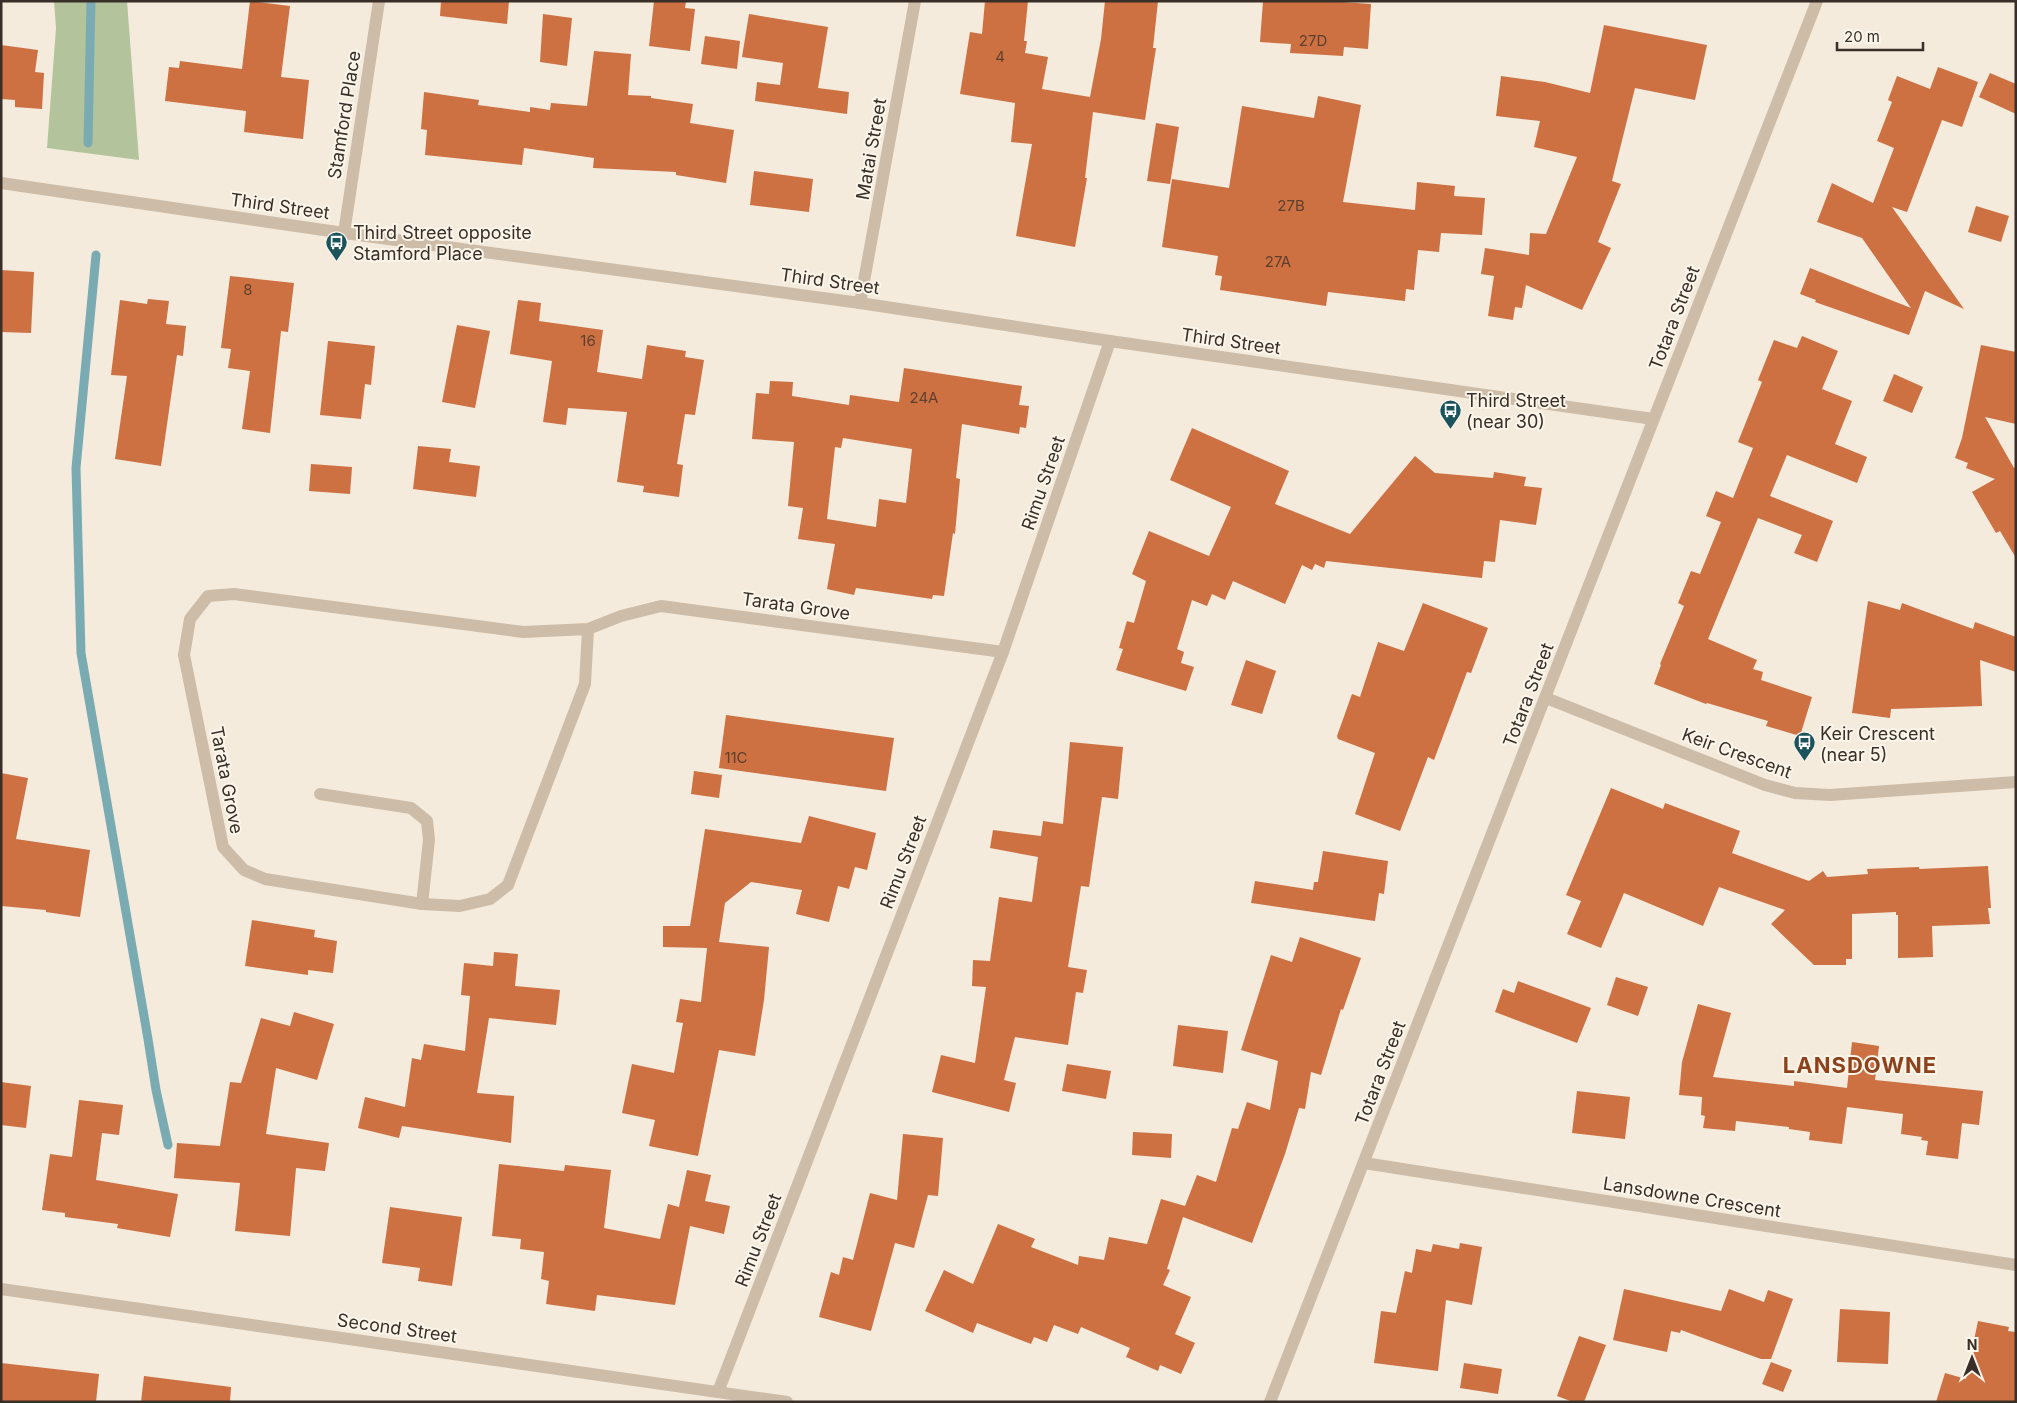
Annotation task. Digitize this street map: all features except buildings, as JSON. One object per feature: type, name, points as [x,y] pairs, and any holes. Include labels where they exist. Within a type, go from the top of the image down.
[{"type":"street","name":"Stamford Place","points":[[344,234],[379,1]]},
{"type":"street","name":"Matai Street","points":[[860,303],[916,1]]},
{"type":"street","name":"Totara Street","points":[[1270,1402],[1817,1]]},
{"type":"street","name":"Third Street","points":[[1,183],[344,234],[860,303],[1653,419]]},
{"type":"street","name":"Rimu Street","points":[[718,1392],[1003,652],[1110,341]]},
{"type":"street","name":"Tarata Grove","points":[[588,629],[585,684],[508,885],[490,899],[460,906],[422,904],[265,879],[244,870],[223,847],[184,655],[190,619],[208,596],[234,594],[523,632],[588,629],[621,616],[662,606],[1003,652]]},
{"type":"street","name":"Keir Crescent","points":[[1546,698],[1765,785],[1795,793],[1830,795],[2016,782]]},
{"type":"street","points":[[320,794],[411,808],[427,821],[429,840],[422,904]]},
{"type":"street","name":"Lansdowne Crescent","points":[[1364,1163],[2016,1265]]},
{"type":"street","name":"Second Street","points":[[1,1289],[787,1402]]},
{"type":"green space","points":[[54,1],[127,1],[139,160],[47,148],[56,28]]},
{"type":"waterway","points":[[88,143],[91,1]]},
{"type":"waterway","points":[[96,255],[76,468],[81,653],[156,1090],[168,1145]]},
{"type":"place","name":"Third Street opposite Stamford Place","points":[[337,261]]},
{"type":"place","name":"Third Street (near 30)","points":[[1450,429]]},
{"type":"place","name":"Keir Crescent (near 5)","points":[[1804,762]]},
{"type":"district","name":"LANSDOWNE","points":[[1860,1065]]}]
